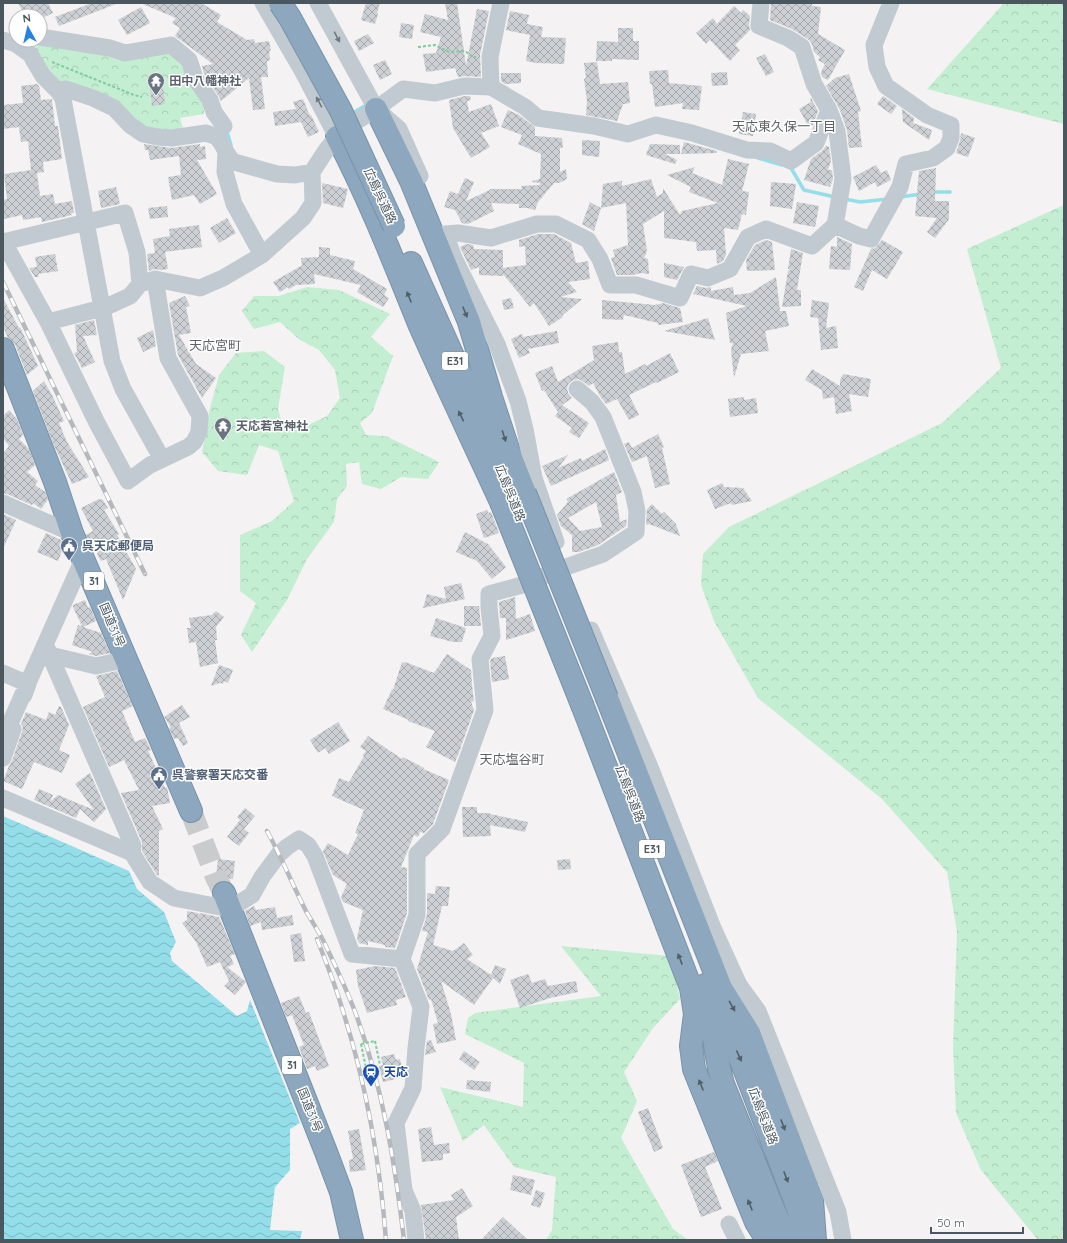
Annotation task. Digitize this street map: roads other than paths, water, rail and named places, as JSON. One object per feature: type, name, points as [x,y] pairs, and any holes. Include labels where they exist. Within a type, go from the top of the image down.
[{"type":"highway","name":"広島呉道路","points":[[280,3],[290,18],[341,111],[479,414],[513,498]]},
{"type":"highway","points":[[376,109],[411,181],[469,322],[509,452],[513,498]]},
{"type":"highway","points":[[337,136],[382,231],[452,399],[513,498],[595,703],[721,988],[749,1033],[812,1200],[815,1240]]},
{"type":"highway","name":"国道31号","points":[[3,349],[55,482],[72,533],[84,557],[191,811]]},
{"type":"highway","points":[[595,703],[691,988],[695,1014],[691,1046],[694,1069],[756,1222],[767,1240]]},
{"type":"highway","name":"広島呉道路","points":[[595,703],[710,996],[740,1058],[796,1203],[808,1240]]},
{"type":"highway","name":"国道31号","points":[[227,901],[328,1158],[340,1192],[352,1240]]},
{"type":"highway","name":"広島呉道路","points":[[710,996],[714,1046],[723,1084],[774,1214],[787,1240]]},
{"type":"street","points":[[263,3],[303,72],[337,136]]},
{"type":"street","points":[[318,3],[376,109],[399,129],[454,258],[496,344],[518,401],[534,478],[551,529],[622,704],[650,767],[714,928],[739,985],[758,1011],[838,1212],[843,1240]]},
{"type":"street","points":[[491,87],[490,57],[501,3]]},
{"type":"street","points":[[445,234],[491,238],[537,224],[556,224],[588,240],[600,259],[610,286],[636,285],[680,298],[691,274],[708,278],[730,269],[748,237],[766,229],[812,246],[835,225],[844,179],[837,131],[829,110],[814,84],[802,47],[788,38],[759,26],[761,3]]},
{"type":"street","points":[[835,225],[859,236],[870,238],[900,188],[906,164],[933,158],[947,148],[951,138],[951,125],[927,115],[886,86],[877,67],[874,45],[892,3]]},
{"type":"street","points":[[48,38],[110,48],[125,53],[171,45],[189,60],[196,78],[210,100],[222,130],[222,144],[232,161],[276,174],[295,175],[312,172]]},
{"type":"street","points":[[29,48],[30,54],[43,76],[57,90],[63,100],[112,361],[118,379],[162,459]]},
{"type":"street","points":[[48,322],[101,308],[130,296],[148,281],[200,288],[223,278],[262,255],[303,218],[313,203],[312,172],[337,136],[344,129],[376,109],[403,89],[435,93],[464,86],[491,87],[525,107],[538,118],[594,126],[628,134],[656,126],[692,133],[746,150],[770,151],[791,161],[816,143],[829,110]]},
{"type":"street","points":[[57,90],[66,89],[93,98],[114,108],[130,125],[143,134],[172,138],[222,130]]},
{"type":"street","points":[[226,152],[225,172],[234,204],[262,255]]},
{"type":"street","points":[[125,213],[148,281],[168,358],[200,416],[199,432],[194,442],[188,447],[150,465],[128,481],[94,417],[48,322],[3,241],[125,213]]},
{"type":"street","points":[[416,1240],[413,1211],[404,1190],[396,1123],[413,1088],[421,1007],[402,959],[417,915],[417,854],[442,828],[485,710],[480,659],[492,636],[489,594],[522,585],[603,554],[636,532],[637,511],[633,492],[603,417],[592,402],[577,389]]},
{"type":"street","points":[[3,503],[72,533]]},
{"type":"street","points":[[3,739],[28,684],[48,650],[84,557]]},
{"type":"street","points":[[48,650],[96,666],[127,659]]},
{"type":"street","points":[[48,650],[133,846],[132,853]]},
{"type":"street","points":[[3,673],[28,684]]},
{"type":"street","points":[[3,758],[28,684]]},
{"type":"street","points":[[3,798],[132,853],[150,882],[174,898],[227,901],[252,894],[262,877],[279,854],[299,839],[308,845],[315,856],[352,954],[402,959]]},
{"type":"street","points":[[729,1224],[737,1240]]},
{"type":"water","points":[[3,816],[129,871],[137,889],[164,912],[176,942],[170,953],[172,961],[237,1016],[247,1011],[250,1000],[300,1123],[290,1129],[290,1170],[275,1187],[270,1230],[302,1231],[300,1240],[3,1240]]},
{"type":"waterway","points":[[351,114],[368,104]]},
{"type":"waterway","points":[[224,131],[228,135],[231,145]]},
{"type":"waterway","points":[[758,158],[782,165]]},
{"type":"waterway","points":[[788,167],[791,168],[804,190],[835,197]]},
{"type":"waterway","points":[[932,192],[950,192]]},
{"type":"waterway","points":[[900,197],[921,194]]},
{"type":"waterway","points":[[845,199],[860,202],[888,199]]},
{"type":"tunnel","points":[[191,811],[216,877],[224,893]]},
{"type":"railway","points":[[3,282],[145,574]]},
{"type":"railway","points":[[267,831],[307,913],[322,938],[346,989],[366,1044],[387,1127],[397,1183],[404,1240]]},
{"type":"railway","points":[[317,939],[351,1036],[365,1094],[376,1152],[386,1240]]},
{"type":"place","name":"田中八幡神社","points":[[156,96]]},
{"type":"place","name":"天応若宮神社","points":[[223,441]]},
{"type":"place","name":"呉天応郵便局","points":[[69,561]]},
{"type":"place","name":"呉警察署天応交番","points":[[159,790]]},
{"type":"place","name":"天応","points":[[371,1087]]},
{"type":"district","name":"天応東久保一丁目","points":[[784,126]]},
{"type":"district","name":"天応宮町","points":[[215,345]]},
{"type":"district","name":"天応塩谷町","points":[[512,759]]}]
